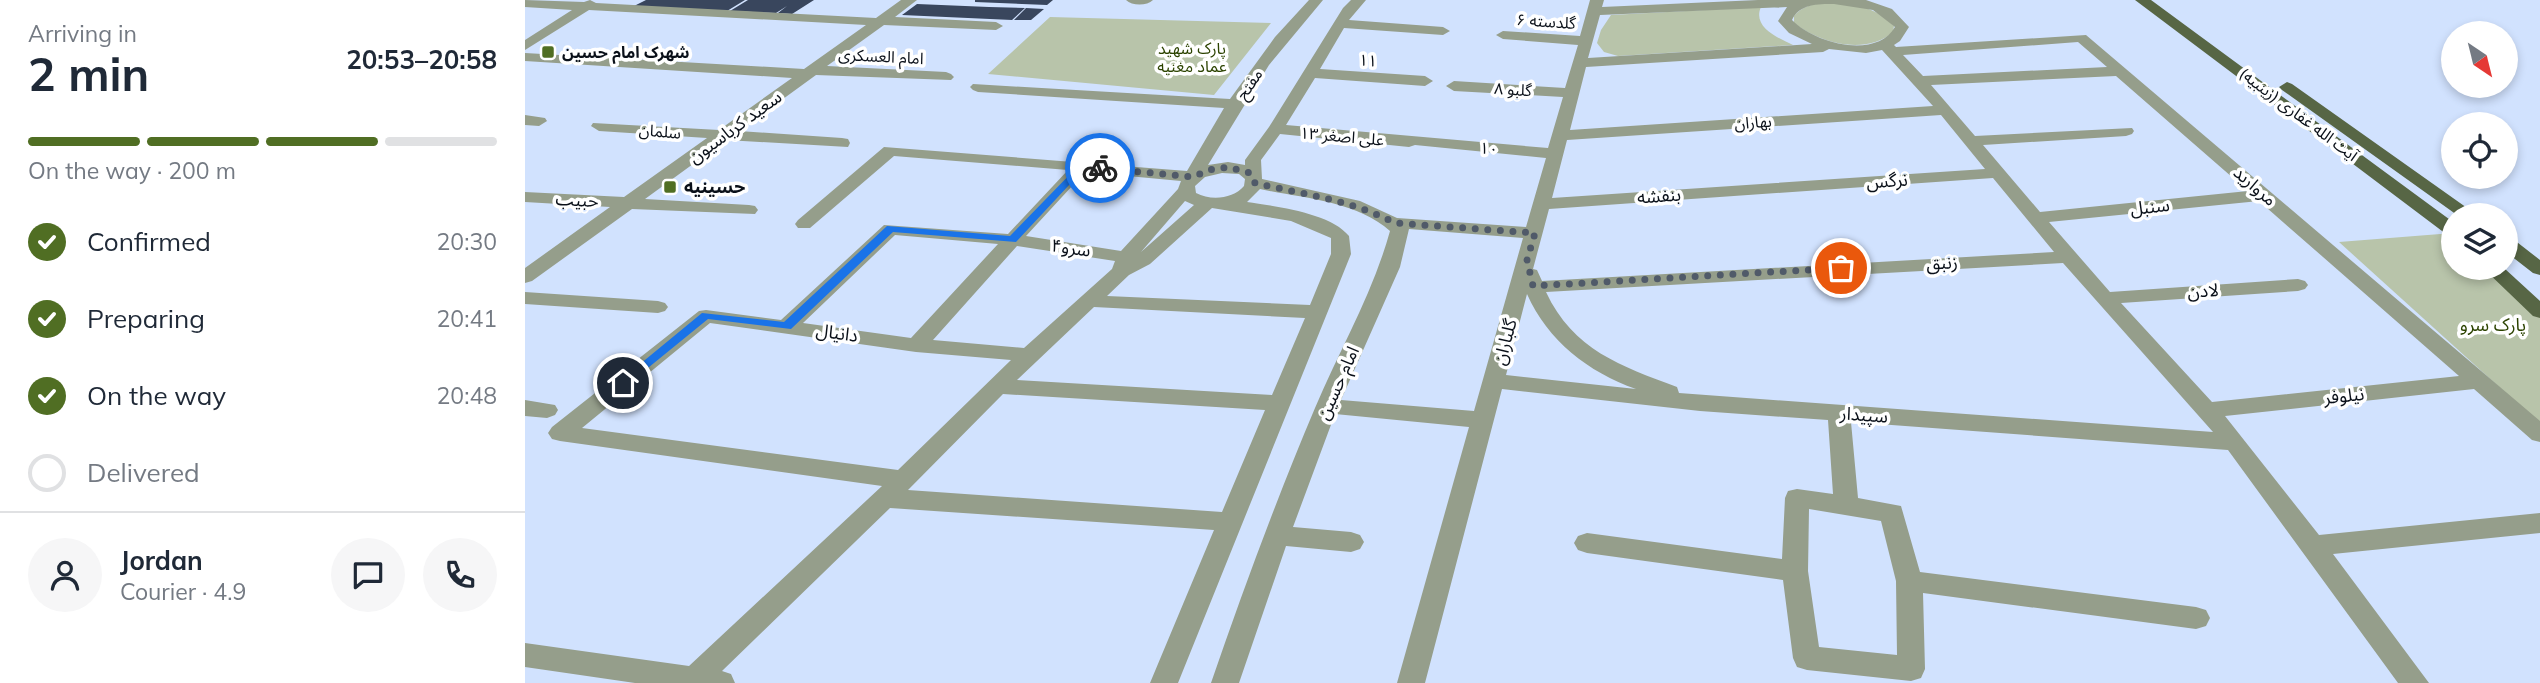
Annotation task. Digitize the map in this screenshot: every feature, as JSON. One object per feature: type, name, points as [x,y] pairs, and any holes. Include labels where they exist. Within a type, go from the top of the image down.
[{"type":"main road","name":"آیت الله غفاری (زینبیه)","points":[[2142,0],[2441,221]]},
{"type":"main road","name":"آیت الله غفاری (زینبیه)","points":[[2164,0],[2451,203]]},
{"type":"main road","points":[[2518,253],[2540,270]]},
{"type":"main road","points":[[2506,280],[2540,312]]},
{"type":"street","name":"سعید کرباسیون","points":[[525,276],[910,0]]},
{"type":"street","points":[[1133,0],[1146,0]]},
{"type":"street","name":"مفتح","points":[[1124,264],[1189,184],[1235,104],[1288,30],[1316,0]]},
{"type":"street","points":[[525,655],[702,682],[1029,355],[1091,300],[1124,264],[1143,260],[1213,203],[1248,193],[1254,180],[1253,160],[1276,129],[1340,24],[1359,0]]},
{"type":"street","points":[[1595,6],[1840,0],[1863,2],[1888,13],[1902,27],[1901,35],[1889,48],[1945,110],[2068,257],[2209,410],[2415,683]]},
{"type":"street","points":[[1813,2],[1795,7],[1787,13],[1785,21],[1790,30],[1802,37],[1839,47]]},
{"type":"street","points":[[525,3],[593,3],[880,22],[996,26]]},
{"type":"street","points":[[525,46],[593,3]]},
{"type":"street","name":"گلباران","points":[[1411,683],[1595,6]]},
{"type":"street","points":[[1340,24],[1443,31]]},
{"type":"street","name":"گلدسته ۶","points":[[1503,36],[1587,41]]},
{"type":"street","name":"مروارید","points":[[1581,63],[1839,47],[1889,48],[2081,38],[2540,434]]},
{"type":"street","name":"سعید کرباسیون","points":[[525,57],[810,72]]},
{"type":"street","points":[[1919,81],[2120,71]]},
{"type":"street","name":"امام العسکری","points":[[810,72],[946,77]]},
{"type":"street","name":"۱۱","points":[[1308,73],[1425,81]]},
{"type":"street","name":"گلبو ۸","points":[[1454,86],[1573,93]]},
{"type":"street","points":[[978,87],[1235,104]]},
{"type":"street","name":"بهاران","points":[[1559,144],[1945,110]]},
{"type":"street","name":"سلمان","points":[[599,126],[842,144]]},
{"type":"street","name":"علی اصغر ۱۳","points":[[1276,129],[1415,142]]},
{"type":"street","points":[[1971,141],[2126,131]]},
{"type":"street","name":"۱۰","points":[[1415,142],[1559,144]]},
{"type":"street","points":[[804,224],[890,151],[1081,166],[1189,184],[1209,170],[1228,167],[1244,170],[1254,180],[1342,201],[1395,223],[1535,233]]},
{"type":"street","points":[[916,345],[1081,166]]},
{"type":"street","name":"نرگس","points":[[1775,188],[1998,173]]},
{"type":"street","points":[[1164,683],[1341,254],[1340,236],[1321,223],[1286,214],[1192,199],[1189,184]]},
{"type":"street","name":"بنفشه","points":[[1542,204],[1775,188]]},
{"type":"street","name":"سنبل","points":[[2035,218],[2265,195]]},
{"type":"street","name":"حبیب","points":[[525,197],[749,210]]},
{"type":"street","name":"امام حسین","points":[[1225,683],[1277,535],[1327,406],[1390,267],[1400,230],[1395,223]]},
{"type":"street","name":"سرو۴","points":[[787,326],[891,229],[1013,240],[1124,264]]},
{"type":"street","name":"زنبق","points":[[1533,286],[2068,257]]},
{"type":"street","points":[[1527,260],[1534,293],[1561,333],[1612,371],[1700,403]]},
{"type":"street","name":"لادن","points":[[2108,298],[2298,285]]},
{"type":"street","points":[[525,298],[658,307]]},
{"type":"street","points":[[1091,300],[1318,312]]},
{"type":"street","name":"دانیال","points":[[903,480],[560,433],[706,316],[916,345],[1029,355]]},
{"type":"street","name":"سپیدار","points":[[1494,381],[1700,403],[2235,442]]},
{"type":"street","name":"نیلوفر","points":[[2209,410],[2480,381]]},
{"type":"street","points":[[999,386],[1280,403]]},
{"type":"street","points":[[1327,406],[1483,420]]},
{"type":"street","points":[[1839,413],[1846,506]]},
{"type":"street","points":[[885,498],[1231,522]]},
{"type":"street","points":[[1797,498],[1846,506],[1892,513],[1909,581],[1911,669],[1807,658],[1795,571],[1797,498]]},
{"type":"street","points":[[2312,546],[2540,523]]},
{"type":"street","points":[[1277,535],[1351,542]]},
{"type":"street","points":[[1587,543],[1795,571]]},
{"type":"street","points":[[1909,581],[2196,618]]},
{"type":"green space","points":[[1837,2],[1874,11],[1894,26],[1893,32],[1869,44],[1843,44],[1817,36],[1794,23],[1794,16],[1803,8]]},
{"type":"green space","points":[[1761,7],[1759,14],[1763,26],[1793,45],[1618,56],[1604,52],[1597,43],[1601,30],[1611,15]]},
{"type":"green space","name":"پارک شهید عماد مغنیه","points":[[1050,17],[1271,23],[1214,95],[988,74]]},
{"type":"green space","name":"پارک سرو","points":[[2441,234],[2441,280],[2506,280],[2540,312],[2540,424],[2339,242]]},
{"type":"building","points":[[646,0],[745,0],[727,11],[634,6]]},
{"type":"building","points":[[748,0],[814,0],[792,14],[778,13],[787,6],[776,13],[730,11]]},
{"type":"building","points":[[975,0],[1053,0],[1047,5]]},
{"type":"building","points":[[917,4],[1025,8],[1012,20],[902,15]]},
{"type":"building","points":[[1026,8],[1044,9],[1031,20],[1014,20]]},
{"type":"way so far","points":[[1100,168],[1193,177],[1218,168],[1237,168],[1250,173],[1255,183],[1342,201],[1395,223],[1535,233],[1527,260],[1533,286],[1841,268]]},
{"type":"place","name":"شهرک امام حسین","points":[[548,52]]},
{"type":"place","name":"حسینیه","points":[[670,187]]},
{"type":"route","points":[[623,383],[706,316],[787,326],[891,229],[1013,240],[1081,166],[1100,168]]}]
